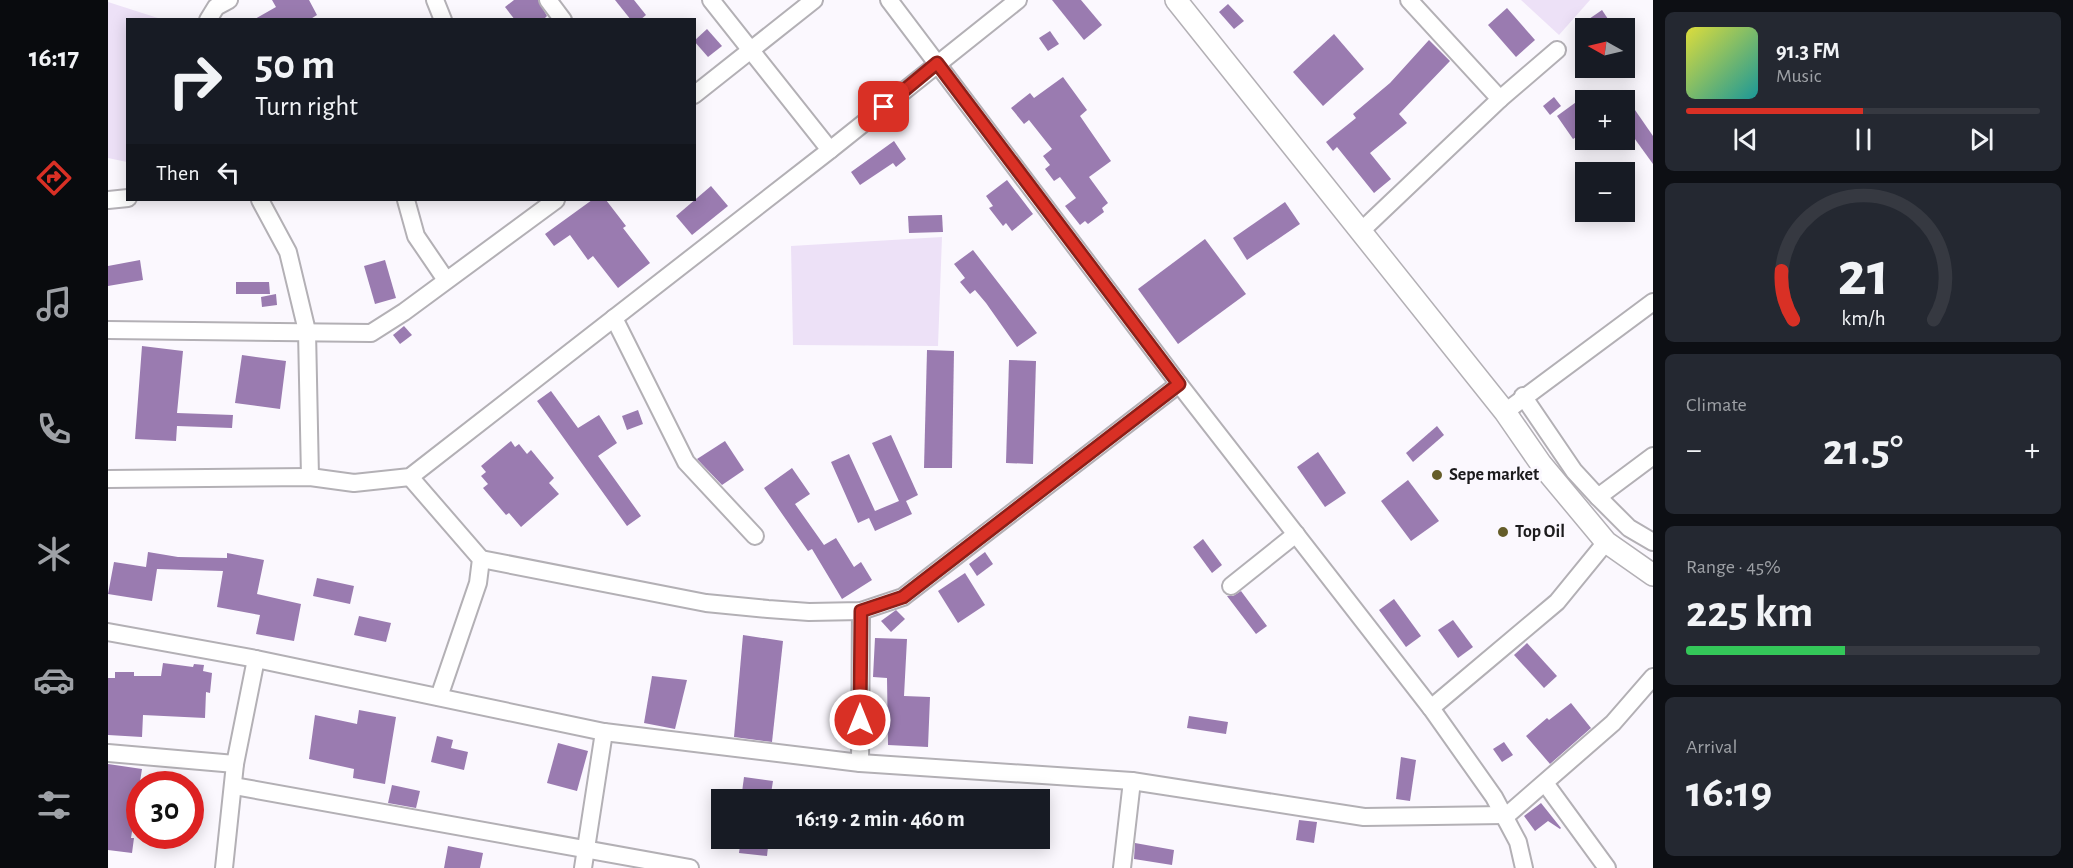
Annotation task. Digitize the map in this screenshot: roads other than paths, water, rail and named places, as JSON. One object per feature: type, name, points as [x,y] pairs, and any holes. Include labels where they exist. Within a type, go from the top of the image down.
[{"type":"street","points":[[209,18],[216,7],[229,0]]},
{"type":"street","points":[[435,0],[442,18]]},
{"type":"street","points":[[548,0],[562,18]]},
{"type":"street","points":[[711,0],[830,150]]},
{"type":"street","points":[[696,93],[814,0]]},
{"type":"street","points":[[889,0],[1179,384],[1431,708],[1494,797],[1518,842],[1524,868]]},
{"type":"street","points":[[108,479],[310,477],[354,483],[410,477],[830,150],[1018,0]]},
{"type":"street","points":[[1176,0],[1505,412],[1541,464],[1606,542],[1653,575]]},
{"type":"street","points":[[1409,0],[1500,99]]},
{"type":"street","points":[[1361,231],[1500,99],[1557,50]]},
{"type":"street","points":[[108,200],[126,198]]},
{"type":"street","points":[[261,201],[288,252],[308,331],[310,477]]},
{"type":"street","points":[[406,201],[416,236],[446,280]]},
{"type":"street","points":[[108,330],[371,333],[404,312],[555,201]]},
{"type":"street","points":[[1505,412],[1523,396],[1653,302]]},
{"type":"street","points":[[614,318],[686,462],[755,536]]},
{"type":"street","points":[[410,477],[481,559],[706,603],[809,612],[861,611],[903,597],[1179,384]]},
{"type":"street","points":[[1523,396],[1574,471],[1629,528],[1653,542]]},
{"type":"street","points":[[1598,497],[1653,456]]},
{"type":"street","points":[[1231,586],[1296,534]]},
{"type":"street","points":[[1431,708],[1557,602],[1606,542]]},
{"type":"street","points":[[438,697],[478,583],[481,559]]},
{"type":"street","points":[[860,763],[861,611]]},
{"type":"street","points":[[108,632],[256,659],[604,732],[860,763],[1132,781],[1364,817],[1504,816],[1613,723],[1653,677]]},
{"type":"street","points":[[224,868],[235,764],[256,659]]},
{"type":"street","points":[[583,868],[604,732]]},
{"type":"street","points":[[108,753],[235,764]]},
{"type":"street","points":[[1122,868],[1132,781]]},
{"type":"street","points":[[1545,783],[1607,868]]},
{"type":"street","points":[[234,786],[690,868]]},
{"type":"place","name":"Sepe market","points":[[1437,475]]},
{"type":"place","name":"Top Oil","points":[[1503,532]]}]
